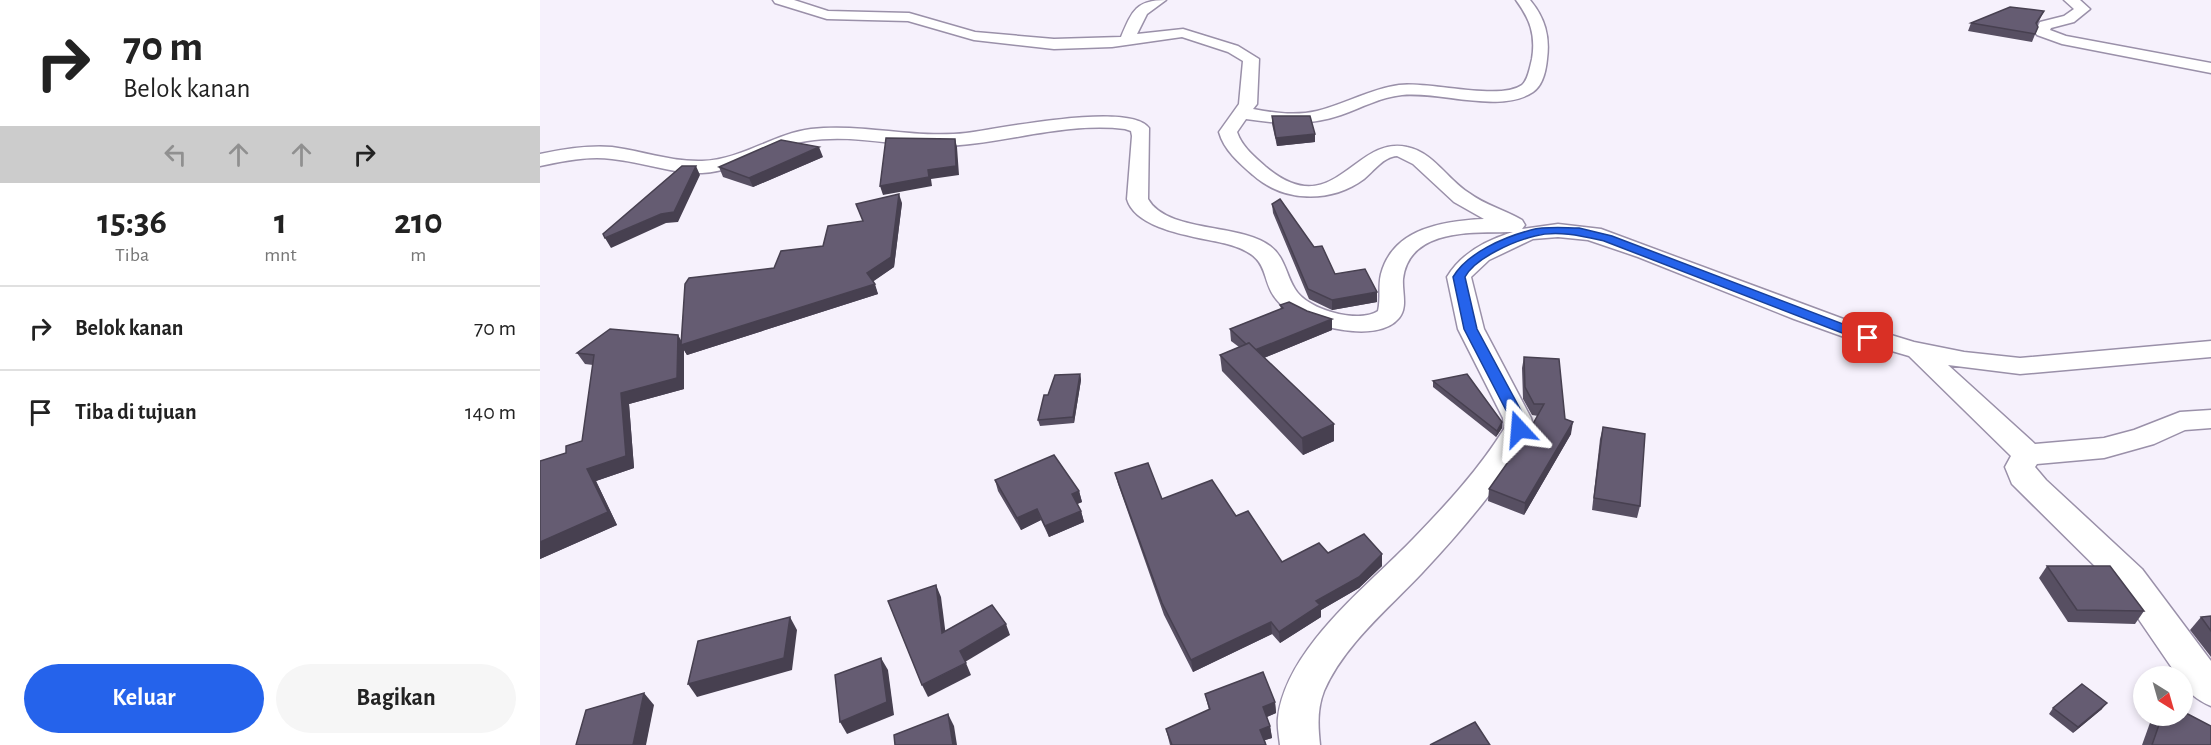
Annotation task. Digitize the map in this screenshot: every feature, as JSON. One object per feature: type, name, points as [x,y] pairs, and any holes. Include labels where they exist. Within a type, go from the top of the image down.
[{"type":"street","points":[[780,0],[827,15],[909,17],[961,33],[992,39],[1054,44],[1127,41],[1162,34],[1183,33],[1233,49],[1249,57],[1252,63],[1248,104],[1230,126],[1228,132],[1230,142],[1259,170],[1282,186],[1304,191],[1332,187],[1355,176],[1376,156],[1400,151],[1424,164],[1455,193],[1470,203],[1524,229]]},
{"type":"street","points":[[1127,41],[1136,17],[1151,3],[1160,0]]},
{"type":"street","points":[[1241,113],[1309,118],[1403,89],[1484,95],[1521,92],[1532,82],[1540,57],[1542,40],[1533,11],[1523,0]]},
{"type":"street","points":[[2071,0],[2083,9],[2079,14],[2045,25],[2042,32],[2062,40],[2211,68]]},
{"type":"street","points":[[540,160],[576,153],[600,152],[660,164],[705,167],[729,163],[791,138],[814,134],[943,140],[1046,126],[1126,121],[1140,128],[1142,136],[1141,175],[1136,194],[1137,201],[1144,209],[1172,223],[1257,247],[1275,264],[1286,295],[1290,299],[1299,306],[1334,320],[1354,325],[1374,323],[1391,311],[1391,278],[1399,256],[1418,239],[1433,232],[1452,229],[1524,229],[1579,231],[1600,236],[1868,338],[1989,365],[2020,366],[2211,349]]},
{"type":"street","points":[[1300,745],[1297,721],[1299,708],[1308,684],[1324,656],[1349,625],[1424,549],[1467,500],[1510,445],[1519,429],[1517,418],[1471,329],[1459,277],[1465,266],[1524,229]]},
{"type":"street","points":[[1917,350],[2028,454],[2104,448],[2144,437],[2180,421],[2211,419]]},
{"type":"street","points":[[2028,454],[2020,467],[2023,476],[2130,579],[2185,657],[2211,689]]},
{"type":"building","points":[[2010,7],[2044,11],[2036,23],[2038,27],[2035,34],[1971,23]]},
{"type":"building","points":[[1272,116],[1310,116],[1315,134],[1276,138]]},
{"type":"building","points":[[886,138],[955,139],[956,166],[928,170],[929,177],[880,186]]},
{"type":"building","points":[[781,140],[819,147],[749,178],[719,167]]},
{"type":"building","points":[[682,166],[696,166],[674,212],[661,214],[605,238],[603,234]]},
{"type":"building","points":[[899,194],[891,257],[867,273],[875,284],[681,345],[685,284],[689,278],[774,268],[781,251],[823,246],[828,226],[863,221],[856,204]]},
{"type":"building","points":[[1280,199],[1314,247],[1322,246],[1335,274],[1365,269],[1377,292],[1332,300],[1308,289],[1272,204]]},
{"type":"building","points":[[1289,302],[1332,319],[1255,350],[1230,329],[1283,308],[1280,305]]},
{"type":"building","points":[[610,329],[678,335],[677,378],[621,393],[626,456],[587,469],[608,512],[540,542],[540,461],[566,453],[566,446],[582,441],[594,355],[577,353]]},
{"type":"building","points":[[1249,343],[1334,424],[1302,438],[1220,355]]},
{"type":"building","points":[[1524,357],[1559,359],[1565,419],[1573,422],[1525,503],[1489,489],[1525,438],[1544,404],[1534,404],[1525,387]]},
{"type":"building","points":[[1080,374],[1073,417],[1038,420],[1044,395],[1048,395],[1055,375]]},
{"type":"building","points":[[1467,374],[1502,422],[1497,431],[1433,381]]},
{"type":"building","points":[[1603,427],[1645,434],[1640,506],[1594,498]]},
{"type":"building","points":[[1054,455],[1079,491],[1072,494],[1081,511],[1045,526],[1037,509],[1017,518],[995,480]]},
{"type":"building","points":[[1148,463],[1162,499],[1212,480],[1236,516],[1248,511],[1282,562],[1319,543],[1328,553],[1364,534],[1382,554],[1359,577],[1316,601],[1320,605],[1279,632],[1271,622],[1191,660],[1162,603],[1115,473]]},
{"type":"building","points":[[2047,566],[2110,566],[2144,611],[2077,610]]},
{"type":"building","points":[[936,585],[942,633],[992,605],[1006,624],[960,651],[966,663],[922,685],[888,601]]},
{"type":"building","points":[[2211,616],[2211,631],[2201,617]]},
{"type":"building","points":[[790,617],[784,658],[688,684],[698,641]]},
{"type":"building","points":[[881,658],[887,702],[840,722],[835,675]]},
{"type":"building","points":[[1263,672],[1275,702],[1263,707],[1270,726],[1260,730],[1266,745],[1172,745],[1166,729],[1210,709],[1205,694]]},
{"type":"building","points":[[2082,684],[2107,703],[2078,727],[2053,708]]},
{"type":"building","points":[[644,693],[633,745],[576,745],[586,710]]},
{"type":"building","points":[[948,714],[953,745],[895,745],[894,735]]},
{"type":"building","points":[[2193,717],[2211,726],[2211,745],[2152,745],[2159,726],[2193,726]]},
{"type":"building","points":[[1475,722],[1490,745],[1430,745]]},
{"type":"route","points":[[1519,429],[1520,424],[1471,329],[1460,290],[1459,277],[1465,266],[1485,252],[1534,232],[1579,231],[1593,234],[1868,338]]}]
